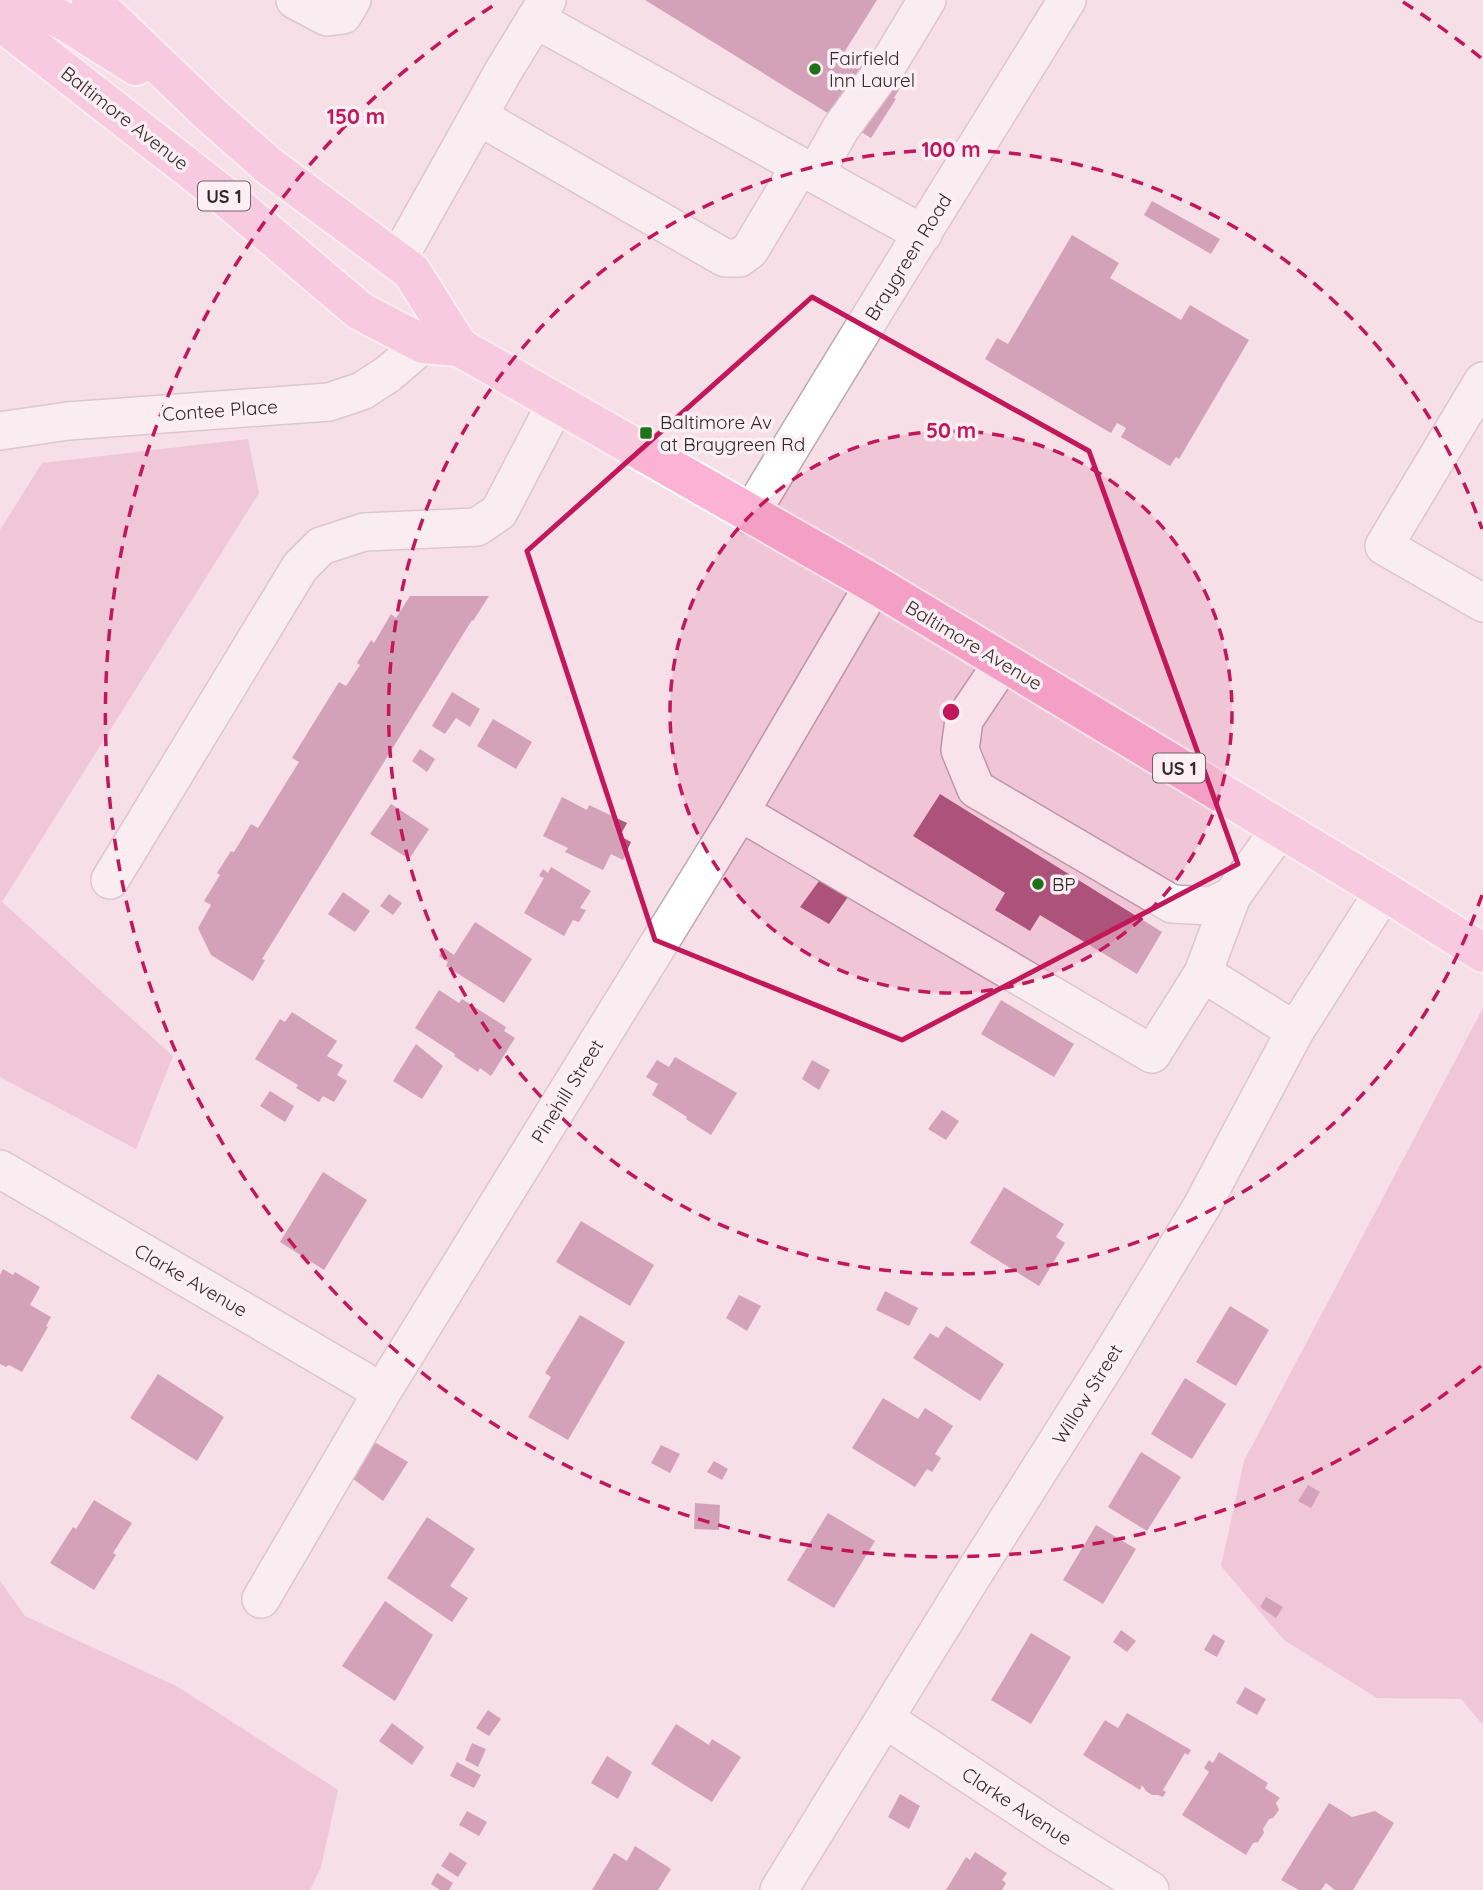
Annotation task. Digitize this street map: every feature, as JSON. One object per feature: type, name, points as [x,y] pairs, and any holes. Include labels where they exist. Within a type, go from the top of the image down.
[{"type":"main road","name":"Baltimore Avenue","points":[[91,0],[209,113],[269,166],[411,271],[441,345]]},
{"type":"main road","points":[[0,6],[32,5],[66,22],[209,113]]},
{"type":"main road","name":"Baltimore Avenue","points":[[0,21],[228,199],[360,311],[441,345],[556,403],[874,584],[1483,953]]},
{"type":"street","points":[[295,0],[327,17],[343,15],[352,0]]},
{"type":"street","points":[[478,116],[725,258],[739,258],[750,250],[890,61],[927,0]]},
{"type":"street","name":"Braygreen Road","points":[[750,514],[817,401],[1067,0]]},
{"type":"street","points":[[397,261],[541,10],[807,170],[923,234]]},
{"type":"street","name":"Contee Place","points":[[0,430],[68,421],[329,402],[362,391],[441,345]]},
{"type":"street","points":[[1483,381],[1384,546],[1483,603]]},
{"type":"street","points":[[110,880],[300,567],[321,546],[364,532],[477,527],[499,512],[556,403]]},
{"type":"street","name":"Pinehill Street","points":[[261,1598],[382,1392],[740,812],[874,584]]},
{"type":"street","points":[[1003,662],[964,720],[960,750],[976,789],[1172,904],[1211,906],[1232,896]]},
{"type":"street","points":[[740,812],[1152,1054],[1203,973],[1232,896],[1280,829]]},
{"type":"street","name":"Willow Street","points":[[779,1890],[1202,1206],[1295,1031],[1384,891]]},
{"type":"street","points":[[1203,973],[1295,1031]]},
{"type":"street","name":"Clarke Avenue","points":[[0,1168],[382,1392]]},
{"type":"street","name":"Clarke Avenue","points":[[885,1719],[1150,1890]]},
{"type":"highlighted area","points":[[812,297],[1089,451],[1238,864],[902,1040],[655,940],[527,551]]},
{"type":"shaded area","points":[[248,439],[259,493],[2,902],[173,1056],[136,1149],[0,1077],[0,530],[42,463]]},
{"type":"shaded area","points":[[1483,1008],[1483,1725],[1461,1699],[1377,1698],[1284,1640],[1221,1566],[1244,1461]]},
{"type":"shaded area","points":[[0,1581],[25,1616],[178,1687],[338,1790],[321,1867],[310,1890],[0,1890]]},
{"type":"building","name":"Fairfield Inn Laurel","points":[[645,0],[877,0],[845,51],[901,86],[894,98],[896,99],[871,138]]},
{"type":"building","points":[[1152,201],[1220,239],[1211,254],[1144,215]]},
{"type":"building","points":[[1072,235],[1119,263],[1110,278],[1181,320],[1190,305],[1249,340],[1179,459],[1176,457],[1170,466],[1121,437],[1126,428],[1117,423],[1111,433],[985,359],[997,338],[1008,344]]},
{"type":"building","points":[[410,596],[489,596],[262,959],[265,960],[253,981],[211,955],[198,928],[211,905],[204,901],[231,851],[234,852],[251,824],[258,828],[299,762],[292,758],[339,682],[346,686],[360,665],[357,663],[371,640],[374,643],[391,614],[396,618]]},
{"type":"building","points":[[452,692],[480,709],[470,727],[456,718],[445,734],[432,726]]},
{"type":"building","points":[[493,719],[532,742],[516,769],[477,746]]},
{"type":"building","points":[[420,749],[435,759],[427,772],[412,761]]},
{"type":"building","name":"BP","points":[[940,794],[1162,932],[1137,974],[1040,915],[1030,931],[995,910],[1005,893],[913,836]]},
{"type":"building","points":[[562,797],[587,810],[589,805],[627,823],[620,836],[631,842],[623,860],[611,854],[603,870],[565,852],[568,848],[543,836]]},
{"type":"building","points":[[391,804],[429,829],[409,859],[370,834]]},
{"type":"building","points":[[551,867],[591,891],[580,908],[586,910],[579,922],[573,920],[564,936],[524,913],[544,878],[539,876],[543,869],[548,873]]},
{"type":"building","points":[[822,877],[850,894],[829,924],[800,907]]},
{"type":"building","points":[[343,892],[370,911],[355,932],[328,914]]},
{"type":"building","points":[[389,894],[402,903],[393,915],[380,906]]},
{"type":"building","points":[[475,922],[532,959],[504,1003],[446,966],[448,962],[439,956],[444,948],[454,955]]},
{"type":"building","points":[[439,990],[459,1003],[462,999],[506,1027],[504,1031],[515,1038],[491,1076],[480,1068],[478,1072],[415,1028]]},
{"type":"building","points":[[1001,1000],[1074,1044],[1054,1077],[981,1034]]},
{"type":"building","points":[[292,1012],[337,1041],[327,1056],[343,1065],[337,1075],[347,1081],[334,1102],[323,1096],[319,1102],[296,1088],[298,1085],[255,1059],[280,1019],[285,1022]]},
{"type":"building","points":[[416,1044],[443,1066],[422,1099],[393,1081]]},
{"type":"building","points":[[675,1057],[737,1093],[711,1135],[652,1095],[658,1084],[646,1077],[657,1060],[669,1067]]},
{"type":"building","points":[[812,1060],[830,1070],[819,1090],[802,1079]]},
{"type":"building","points":[[270,1091],[294,1106],[285,1122],[260,1106]]},
{"type":"building","points":[[942,1110],[959,1121],[946,1140],[928,1129]]},
{"type":"building","points":[[323,1172],[367,1200],[324,1270],[280,1242]]},
{"type":"building","points":[[1004,1187],[1064,1224],[1056,1237],[1065,1243],[1039,1286],[970,1243]]},
{"type":"building","points":[[581,1221],[654,1265],[630,1306],[556,1262]]},
{"type":"building","points":[[3,1269],[13,1275],[15,1272],[40,1287],[30,1305],[51,1317],[22,1372],[9,1365],[6,1367],[0,1364],[0,1275]]},
{"type":"building","points":[[885,1291],[918,1308],[909,1326],[876,1310]]},
{"type":"building","points":[[739,1295],[761,1306],[747,1331],[726,1318]]},
{"type":"building","points":[[1230,1306],[1269,1330],[1236,1386],[1196,1362]]},
{"type":"building","points":[[580,1315],[625,1342],[568,1440],[528,1417],[551,1377],[545,1373]]},
{"type":"building","points":[[946,1326],[1004,1364],[980,1401],[913,1358],[930,1333],[938,1338]]},
{"type":"building","points":[[158,1374],[224,1417],[197,1461],[130,1418]]},
{"type":"building","points":[[1185,1378],[1226,1404],[1192,1459],[1151,1434]]},
{"type":"building","points":[[883,1398],[918,1419],[925,1408],[953,1426],[935,1454],[941,1458],[932,1472],[927,1469],[915,1487],[852,1448]]},
{"type":"building","points":[[366,1437],[408,1462],[383,1501],[345,1473]]},
{"type":"building","points":[[661,1445],[680,1454],[670,1473],[651,1463]]},
{"type":"building","points":[[1141,1452],[1181,1477],[1147,1531],[1108,1507]]},
{"type":"building","points":[[714,1461],[728,1469],[722,1480],[707,1472]]},
{"type":"building","points":[[1308,1485],[1320,1492],[1311,1508],[1298,1501]]},
{"type":"building","points":[[94,1500],[132,1523],[94,1590],[50,1563]]},
{"type":"building","points":[[695,1503],[720,1505],[719,1530],[694,1529]]},
{"type":"building","points":[[828,1513],[875,1541],[834,1608],[787,1580]]},
{"type":"building","points":[[427,1517],[475,1549],[450,1586],[468,1598],[452,1622],[387,1578]]},
{"type":"building","points":[[1096,1525],[1136,1549],[1103,1604],[1063,1580]]},
{"type":"building","points":[[1266,1597],[1283,1607],[1276,1618],[1260,1607]]},
{"type":"building","points":[[385,1601],[433,1635],[395,1701],[342,1666]]},
{"type":"building","points":[[1121,1630],[1136,1641],[1127,1652],[1113,1642]]},
{"type":"building","points":[[1031,1633],[1071,1657],[1031,1724],[991,1700]]},
{"type":"building","points":[[1213,1634],[1225,1641],[1217,1657],[1204,1650]]},
{"type":"building","points":[[1245,1687],[1266,1699],[1257,1715],[1236,1703]]},
{"type":"building","points":[[488,1710],[501,1719],[489,1736],[476,1728]]},
{"type":"building","points":[[1127,1713],[1191,1750],[1188,1755],[1185,1753],[1163,1790],[1166,1792],[1163,1797],[1152,1795],[1142,1785],[1140,1790],[1083,1755],[1105,1720],[1118,1728]]},
{"type":"building","points":[[392,1723],[424,1747],[412,1765],[379,1741]]},
{"type":"building","points":[[676,1724],[709,1745],[712,1739],[741,1757],[712,1802],[651,1764]]},
{"type":"building","points":[[472,1743],[486,1749],[478,1767],[465,1760]]},
{"type":"building","points":[[1219,1752],[1268,1783],[1265,1788],[1280,1798],[1276,1803],[1279,1810],[1269,1819],[1263,1829],[1264,1833],[1258,1842],[1253,1843],[1246,1855],[1182,1815],[1209,1772],[1204,1768],[1209,1760],[1213,1763]]},
{"type":"building","points":[[607,1756],[632,1772],[618,1799],[591,1783]]},
{"type":"building","points":[[457,1762],[481,1775],[474,1788],[450,1776]]},
{"type":"building","points":[[900,1794],[920,1806],[909,1829],[888,1817]]},
{"type":"building","points":[[1329,1803],[1352,1817],[1375,1811],[1394,1823],[1353,1890],[1335,1890],[1326,1883],[1321,1890],[1299,1890],[1281,1880]]},
{"type":"building","points":[[467,1811],[487,1822],[479,1836],[459,1825]]},
{"type":"building","points":[[635,1846],[671,1869],[658,1890],[592,1890],[614,1853],[627,1861]]},
{"type":"building","points":[[450,1852],[467,1863],[458,1877],[441,1866]]},
{"type":"building","points":[[975,1852],[1007,1873],[1002,1880],[1006,1883],[1002,1890],[946,1890],[966,1857],[970,1860]]},
{"type":"building","points":[[437,1873],[453,1883],[449,1890],[440,1890],[431,1884]]},
{"type":"place","name":"Fairfield Inn Laurel","points":[[815,69]]},
{"type":"place","name":"Baltimore Av at Braygreen Rd","points":[[646,433]]},
{"type":"place","name":"BP","points":[[1038,884]]}]
